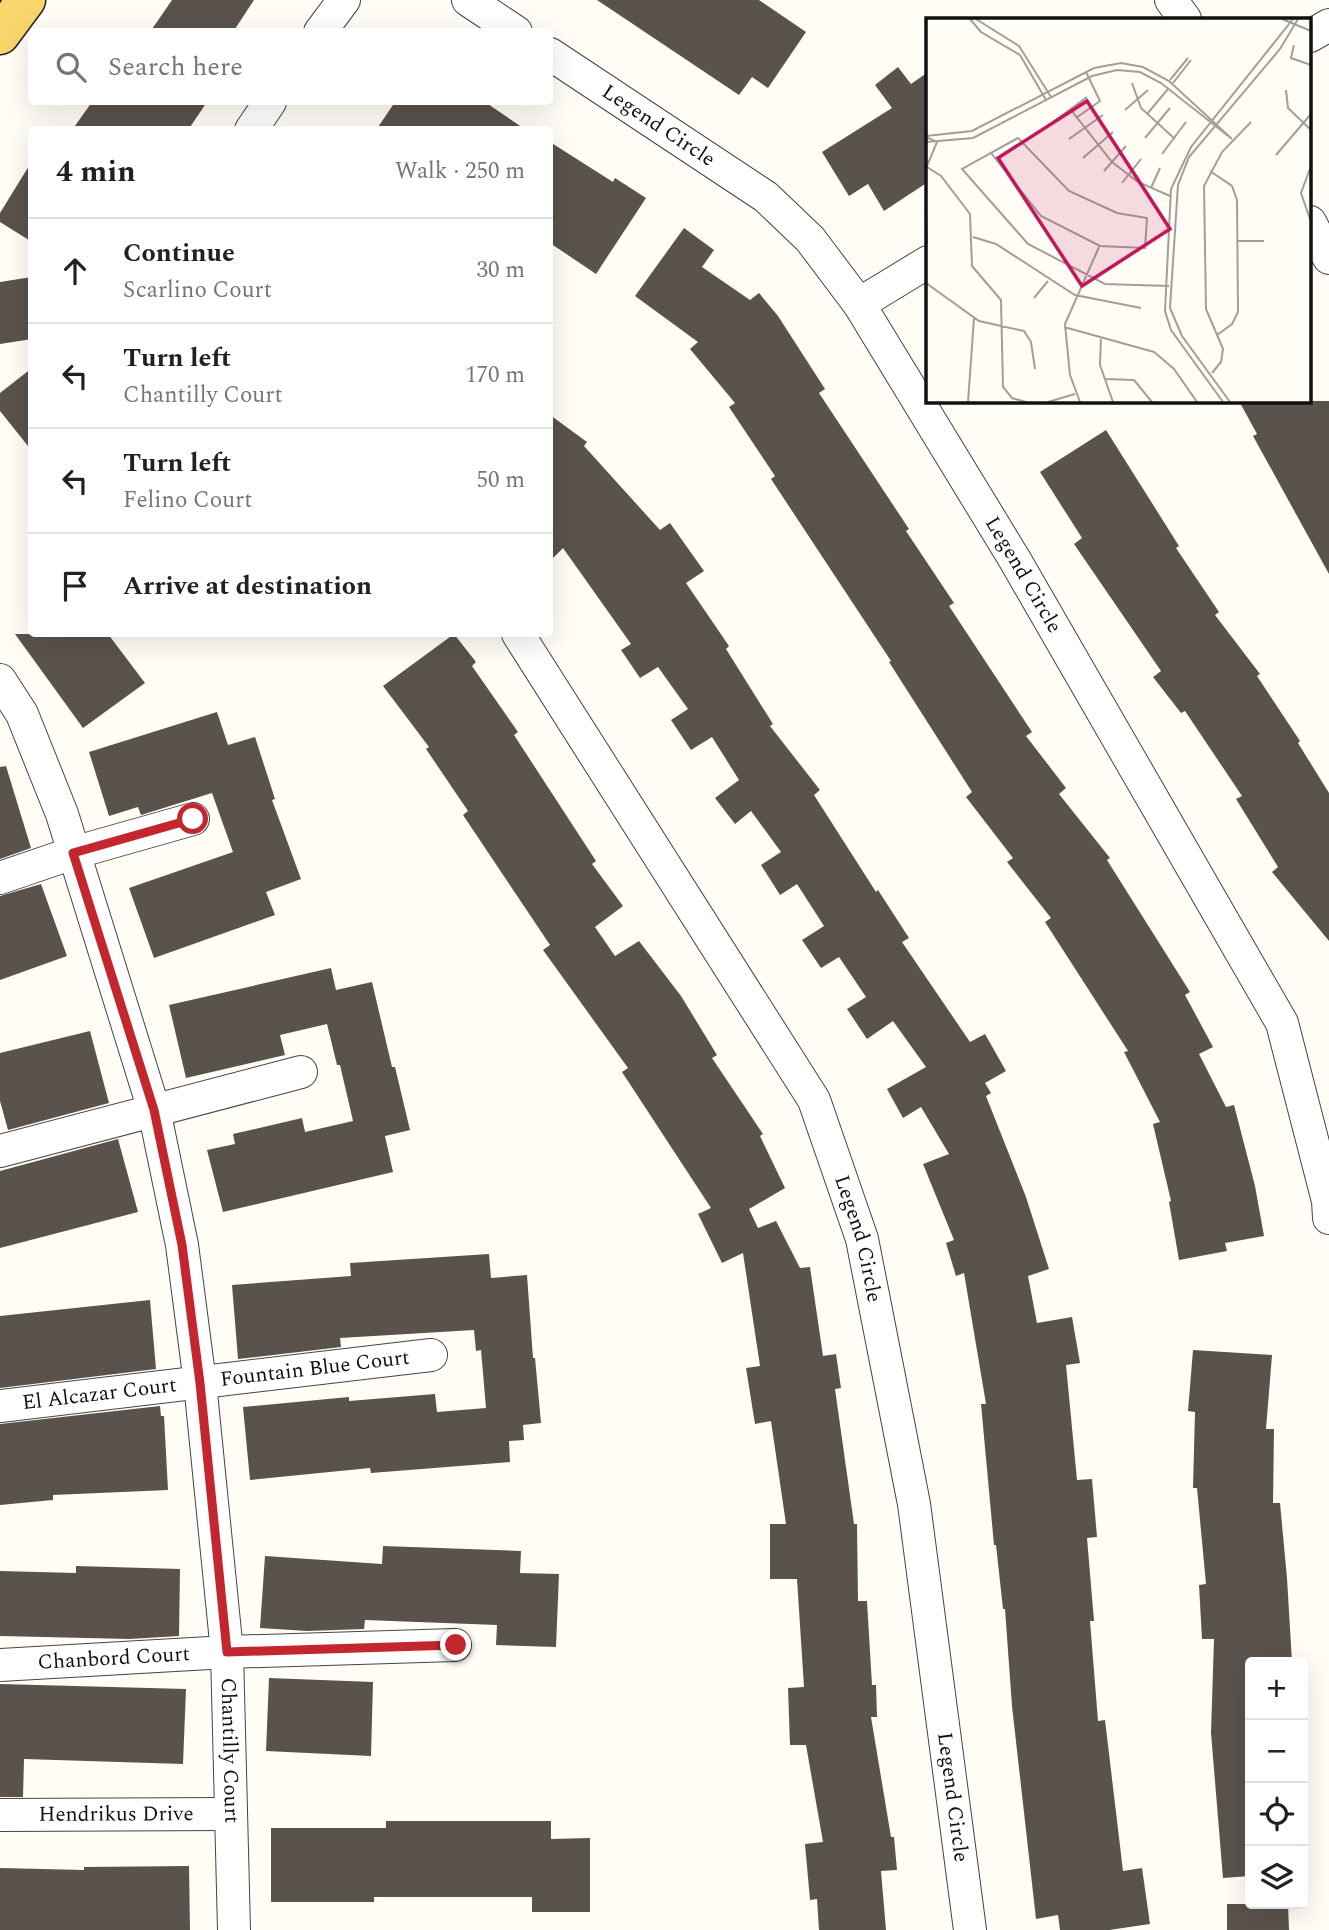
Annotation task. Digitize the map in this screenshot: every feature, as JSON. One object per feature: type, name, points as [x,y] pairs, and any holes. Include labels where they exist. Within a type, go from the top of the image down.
[{"type":"main road","points":[[0,35],[26,0]]},
{"type":"street","points":[[323,28],[344,0]]},
{"type":"street","points":[[468,0],[510,28]]},
{"type":"street","points":[[1171,0],[1184,18]]},
{"type":"street","points":[[1312,35],[1329,25]]},
{"type":"street","name":"Legend Circle","points":[[553,56],[766,197],[810,239],[859,304],[1015,560],[1282,1023],[1328,1201],[1329,1219]]},
{"type":"street","points":[[254,126],[268,105]]},
{"type":"street","points":[[1312,226],[1329,258]]},
{"type":"street","points":[[859,304],[926,263]]},
{"type":"street","name":"Legend Circle","points":[[520,637],[814,1100],[862,1240],[914,1504],[970,1930]]},
{"type":"street","name":"Chantilly Court","points":[[0,680],[23,714],[62,814],[154,1110],[182,1245],[200,1383],[227,1652],[234,1930]]},
{"type":"street","points":[[0,878],[73,853],[193,819]]},
{"type":"street","points":[[0,1151],[301,1072]]},
{"type":"street","name":"Fountain Blue Court","points":[[200,1383],[431,1355]]},
{"type":"street","name":"El Alcazar Court","points":[[0,1406],[200,1383]]},
{"type":"street","name":"Chanbord Court","points":[[0,1665],[227,1652],[456,1645]]},
{"type":"street","name":"Hendrikus Drive","points":[[0,1815],[230,1814]]},
{"type":"building","points":[[172,0],[254,0],[236,28],[153,28]]},
{"type":"building","points":[[597,0],[759,0],[806,32],[768,88],[752,77],[739,95]]},
{"type":"building","points":[[898,67],[911,84],[926,73],[926,183],[884,211],[868,184],[849,196],[822,152],[892,108],[875,85]]},
{"type":"building","points":[[90,105],[205,105],[191,126],[75,126]]},
{"type":"building","points":[[393,105],[489,105],[520,126],[379,126]]},
{"type":"building","points":[[553,144],[613,182],[615,178],[646,198],[596,274],[553,245]]},
{"type":"building","points":[[28,168],[28,240],[0,222],[0,213]]},
{"type":"building","points":[[684,228],[714,250],[702,267],[750,300],[759,293],[778,316],[825,389],[819,393],[909,529],[906,531],[954,603],[949,606],[1032,732],[1026,736],[1066,788],[1059,794],[1110,858],[1107,860],[1190,992],[1185,995],[1213,1047],[1199,1054],[1226,1107],[1234,1105],[1255,1186],[1264,1236],[1225,1243],[1227,1251],[1179,1260],[1169,1202],[1171,1201],[1153,1124],[1160,1122],[1124,1052],[1128,1051],[1045,922],[1051,918],[1007,862],[1013,858],[966,797],[972,792],[889,662],[891,661],[771,479],[775,476],[729,407],[735,403],[690,349],[698,342],[635,296]]},
{"type":"building","points":[[28,278],[28,340],[0,344],[0,282]]},
{"type":"building","points":[[28,371],[28,446],[0,411],[0,393]]},
{"type":"building","points":[[1329,401],[1329,574],[1253,436],[1257,434],[1240,402]]},
{"type":"building","points":[[553,417],[587,442],[584,446],[660,530],[670,523],[704,571],[686,583],[729,646],[726,649],[773,724],[770,726],[820,790],[814,795],[909,938],[902,942],[970,1042],[985,1034],[1006,1071],[985,1083],[991,1093],[986,1096],[1026,1197],[1049,1269],[1028,1276],[1037,1323],[1072,1317],[1080,1363],[1066,1365],[1077,1480],[1092,1479],[1097,1537],[1087,1538],[1098,1721],[1105,1720],[1123,1871],[1142,1868],[1150,1924],[1109,1930],[1060,1930],[1058,1915],[1036,1919],[1012,1706],[1005,1609],[994,1545],[981,1404],[986,1404],[964,1273],[956,1276],[946,1243],[954,1240],[923,1164],[949,1154],[921,1107],[903,1118],[887,1089],[926,1067],[893,1021],[867,1039],[847,1009],[866,997],[839,957],[821,968],[802,940],[824,926],[797,884],[780,895],[761,865],[781,852],[751,811],[735,824],[715,798],[739,780],[712,737],[691,750],[671,720],[688,709],[658,667],[640,678],[621,650],[631,644],[563,548],[553,558]]},
{"type":"building","points":[[1106,430],[1179,546],[1176,548],[1219,612],[1215,615],[1260,674],[1257,676],[1300,741],[1298,743],[1329,793],[1329,941],[1272,872],[1278,867],[1236,799],[1242,796],[1185,711],[1181,713],[1153,677],[1161,671],[1074,544],[1082,538],[1040,472]]},
{"type":"building","points":[[15,634],[28,634],[28,637],[110,637],[145,683],[83,728]]},
{"type":"building","points":[[450,637],[456,637],[476,662],[472,666],[518,732],[514,735],[596,861],[592,864],[623,906],[595,927],[615,956],[639,941],[681,996],[717,1055],[712,1058],[763,1134],[760,1136],[785,1188],[749,1209],[758,1228],[776,1221],[800,1268],[810,1267],[823,1356],[836,1354],[841,1388],[835,1389],[854,1524],[857,1524],[858,1601],[867,1601],[872,1685],[876,1685],[877,1717],[871,1717],[891,1837],[894,1837],[897,1870],[881,1871],[886,1930],[819,1930],[817,1899],[810,1900],[805,1844],[823,1842],[806,1745],[790,1745],[788,1688],[804,1687],[797,1579],[770,1579],[770,1524],[786,1524],[771,1421],[755,1424],[746,1368],[760,1366],[743,1253],[722,1263],[698,1214],[711,1208],[622,1072],[628,1068],[543,950],[550,945],[463,815],[468,811],[426,749],[429,747],[383,686]]},
{"type":"building","points":[[217,712],[228,745],[255,737],[275,799],[272,800],[301,879],[266,892],[275,915],[154,958],[129,888],[233,852],[212,793],[141,815],[138,807],[109,816],[89,752]]},
{"type":"building","points":[[6,766],[31,848],[0,859],[0,767]]},
{"type":"building","points":[[41,884],[67,956],[0,980],[0,896]]},
{"type":"building","points":[[331,968],[336,990],[372,982],[410,1130],[385,1136],[393,1172],[223,1212],[207,1150],[235,1144],[233,1134],[302,1118],[305,1132],[353,1121],[340,1065],[337,1065],[327,1024],[280,1035],[285,1055],[186,1078],[169,1005]]},
{"type":"building","points":[[90,1031],[109,1103],[8,1130],[0,1101],[0,1053]]},
{"type":"building","points":[[118,1139],[138,1212],[0,1248],[0,1171]]},
{"type":"building","points":[[489,1254],[491,1278],[527,1275],[541,1423],[523,1425],[524,1440],[509,1441],[510,1462],[371,1473],[370,1468],[250,1480],[243,1407],[349,1397],[349,1401],[435,1394],[437,1412],[486,1408],[481,1350],[476,1351],[474,1330],[340,1338],[341,1347],[238,1359],[232,1285],[351,1276],[350,1263]]},
{"type":"building","points":[[150,1300],[156,1369],[0,1388],[0,1316]]},
{"type":"building","points":[[1193,1350],[1272,1355],[1266,1429],[1274,1429],[1273,1503],[1280,1503],[1292,1657],[1245,1657],[1245,1876],[1223,1878],[1211,1733],[1214,1639],[1202,1639],[1199,1585],[1206,1584],[1197,1488],[1193,1488],[1195,1412],[1188,1411]]},
{"type":"building","points":[[160,1406],[161,1416],[164,1416],[168,1490],[53,1495],[53,1500],[0,1505],[0,1424]]},
{"type":"building","points":[[383,1546],[521,1551],[520,1573],[559,1574],[556,1647],[496,1645],[497,1625],[365,1620],[364,1629],[307,1631],[260,1628],[265,1556],[382,1564]]},
{"type":"building","points":[[76,1566],[180,1569],[179,1636],[130,1639],[0,1636],[0,1571],[76,1573]]},
{"type":"building","points":[[269,1678],[373,1682],[371,1756],[266,1751]]},
{"type":"building","points":[[0,1684],[186,1689],[183,1764],[24,1759],[23,1797],[0,1797]]},
{"type":"building","points":[[386,1821],[551,1821],[551,1839],[590,1838],[590,1912],[532,1912],[532,1897],[374,1897],[374,1902],[271,1902],[271,1828],[386,1828]]},
{"type":"building","points":[[189,1866],[190,1930],[0,1930],[0,1868],[84,1870],[84,1867]]},
{"type":"building","points":[[1227,1904],[1245,1904],[1245,1909],[1288,1909],[1289,1930],[1227,1930]]},
{"type":"route","points":[[193,819],[73,853],[154,1110],[182,1245],[200,1383],[227,1652],[456,1645]]}]
